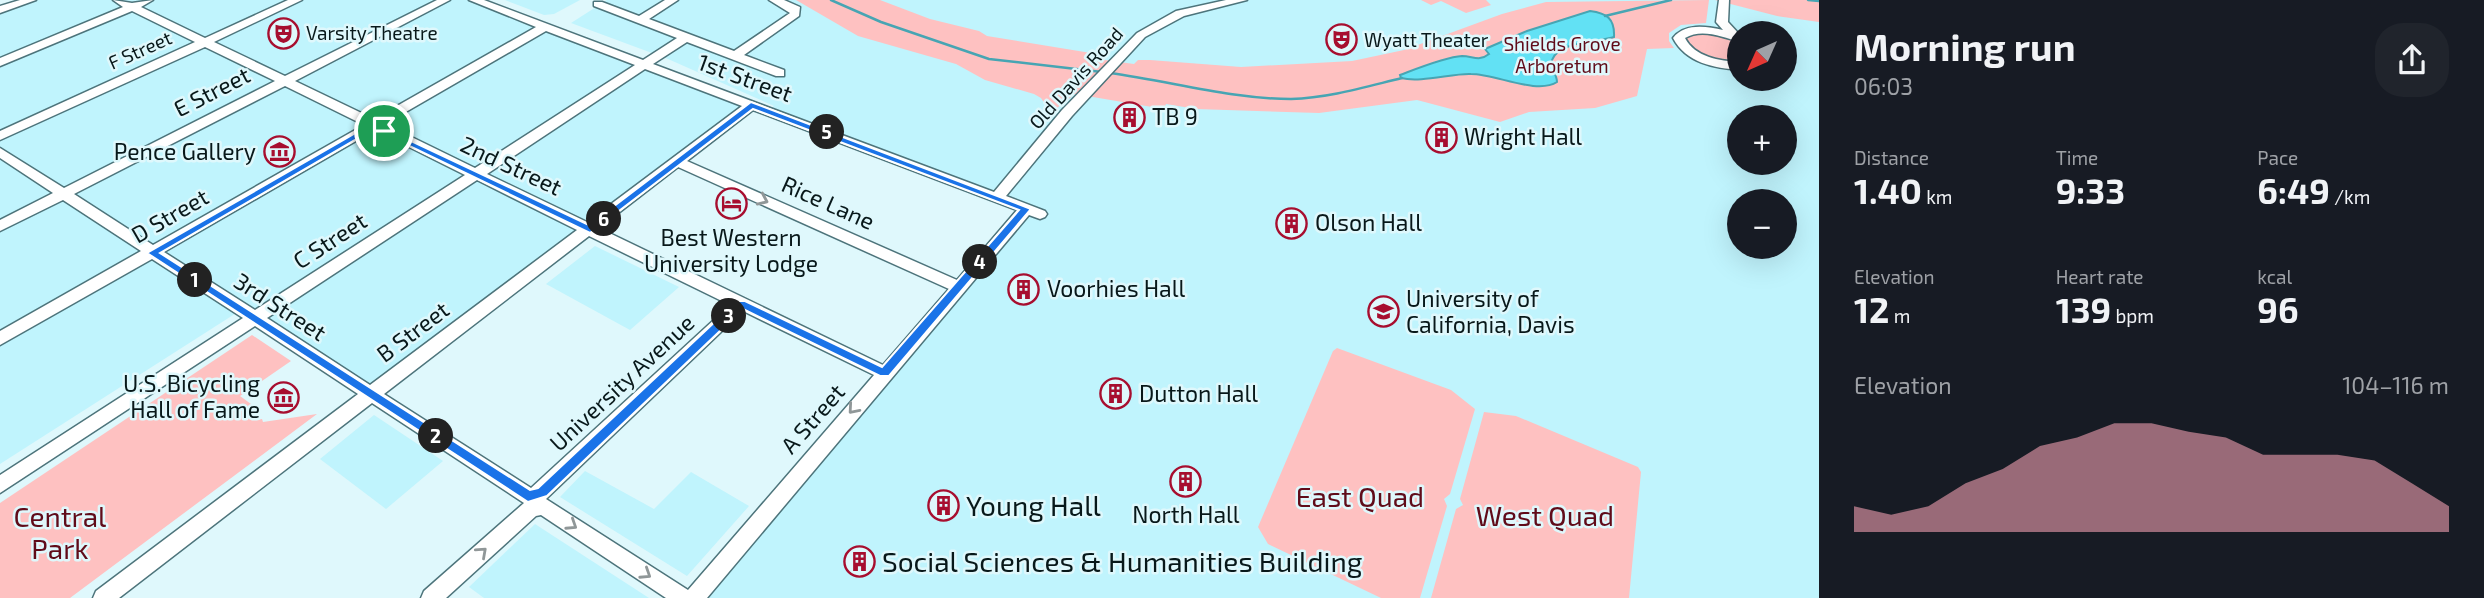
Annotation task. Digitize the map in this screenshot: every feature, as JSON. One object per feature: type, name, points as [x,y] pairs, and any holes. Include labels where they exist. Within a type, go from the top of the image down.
[{"type":"street","points":[[0,10],[31,0]]},
{"type":"street","name":"2nd Street","points":[[118,0],[884,373]]},
{"type":"street","points":[[0,62],[148,0]]},
{"type":"street","name":"F Street","points":[[0,136],[297,0]]},
{"type":"street","name":"E Street","points":[[0,226],[445,0]]},
{"type":"street","name":"1st Street","points":[[474,0],[1033,212]]},
{"type":"street","points":[[640,20],[673,0]]},
{"type":"street","points":[[735,56],[795,15],[796,9],[774,0]]},
{"type":"street","name":"Old Davis Road","points":[[997,197],[1095,82],[1136,39],[1157,24],[1194,9],[1242,0]]},
{"type":"street","points":[[1724,0],[1722,22],[1727,27]]},
{"type":"street","points":[[598,4],[780,73]]},
{"type":"street","points":[[1706,31],[1722,22]]},
{"type":"street","name":"D Street","points":[[0,339],[545,27]]},
{"type":"street","points":[[1727,36],[1706,31],[1687,31],[1679,38],[1686,50],[1701,58],[1727,63]]},
{"type":"street","name":"C Street","points":[[0,485],[686,37]]},
{"type":"street","name":"B Street","points":[[103,598],[751,105]]},
{"type":"street","name":"3rd Street","points":[[0,152],[683,598]]},
{"type":"street","name":"Rice Lane","points":[[678,162],[959,286]]},
{"type":"street","name":"A Street","points":[[694,598],[959,286],[1033,212]]},
{"type":"street","name":"University Avenue","points":[[431,598],[741,304]]},
{"type":"shaded area","points":[[31,0],[472,0],[751,105],[371,395],[241,310],[0,464],[0,11]]},
{"type":"shaded area","points":[[505,0],[580,0],[554,14],[544,15]]},
{"type":"shaded area","name":"University of California, Davis","points":[[607,0],[1819,0],[1819,598],[697,598],[1030,215],[767,112],[774,106],[668,59],[571,23]]},
{"type":"shaded area","points":[[595,246],[679,287],[630,330],[546,284]]},
{"type":"shaded area","points":[[374,415],[443,461],[386,509],[320,459]]},
{"type":"shaded area","points":[[585,471],[654,509],[691,472],[749,506],[687,576],[560,497]]},
{"type":"shaded area","points":[[535,524],[649,598],[484,598],[469,587]]},
{"type":"green space","name":"Shields Grove Arboretum","points":[[796,0],[880,0],[930,19],[979,31],[987,36],[1097,54],[1105,60],[1134,64],[1138,60],[1150,60],[1241,67],[1352,61],[1404,50],[1502,14],[1546,2],[1709,0],[1706,23],[1681,25],[1669,33],[1669,41],[1674,48],[1647,49],[1637,96],[1595,108],[1529,112],[1500,122],[1417,100],[1319,113],[1196,109],[1166,104],[1164,109],[1075,94],[1057,108],[1047,107],[1041,98],[1034,94],[985,80],[956,64],[858,36]]},
{"type":"green space","points":[[1421,0],[1486,0],[1491,5],[1466,13],[1441,1],[1431,5]]},
{"type":"green space","points":[[1715,0],[1819,0],[1819,22],[1777,16]]},
{"type":"green space","points":[[1697,33],[1727,37],[1727,62],[1703,55],[1685,41],[1686,37]]},
{"type":"green space","name":"Central Park","points":[[252,335],[291,361],[240,396],[251,404],[245,410],[246,417],[252,420],[262,419],[263,422],[317,414],[70,598],[0,598],[0,503]]},
{"type":"green space","name":"East Quad","points":[[1337,348],[1451,390],[1475,409],[1450,494],[1444,499],[1447,506],[1420,598],[1381,598],[1268,544],[1258,527],[1333,351]]},
{"type":"green space","name":"West Quad","points":[[1484,412],[1516,416],[1638,467],[1641,472],[1629,598],[1431,598],[1456,509],[1463,505],[1460,499]]},
{"type":"water","points":[[1590,11],[1609,18],[1614,37],[1580,43],[1556,54],[1552,63],[1557,82],[1549,85],[1528,85],[1471,74],[1401,78],[1400,75],[1447,59],[1462,56],[1482,58],[1489,54],[1485,49],[1527,31]]},
{"type":"waterway","points":[[831,0],[881,22],[989,59],[1102,72]]},
{"type":"waterway","points":[[1605,16],[1671,0]]},
{"type":"waterway","points":[[1808,0],[1819,1]]},
{"type":"waterway","points":[[1110,73],[1223,93],[1291,99],[1333,94],[1402,78]]},
{"type":"place","name":"Varsity Theatre","points":[[283,33]]},
{"type":"place","name":"Wyatt Theater","points":[[1341,40]]},
{"type":"place","name":"TB 9","points":[[1129,117]]},
{"type":"place","name":"Wright Hall","points":[[1441,137]]},
{"type":"place","name":"Pence Gallery","points":[[279,152]]},
{"type":"place","name":"Best Western University Lodge","points":[[731,204]]},
{"type":"place","name":"Olson Hall","points":[[1292,223]]},
{"type":"place","name":"Voorhies Hall","points":[[1024,289]]},
{"type":"place","name":"University of California, Davis","points":[[1383,312]]},
{"type":"place","name":"Dutton Hall","points":[[1116,394]]},
{"type":"place","name":"U.S. Bicycling Hall of Fame","points":[[283,397]]},
{"type":"place","name":"North Hall","points":[[1186,481]]},
{"type":"place","name":"Young Hall","points":[[943,506]]},
{"type":"place","name":"Social Sciences & Humanities Building","points":[[859,562]]},
{"type":"route","points":[[751,105],[1026,209],[884,373],[741,304],[542,492],[528,497],[152,253],[373,125],[384,131],[590,229],[751,105]]}]
